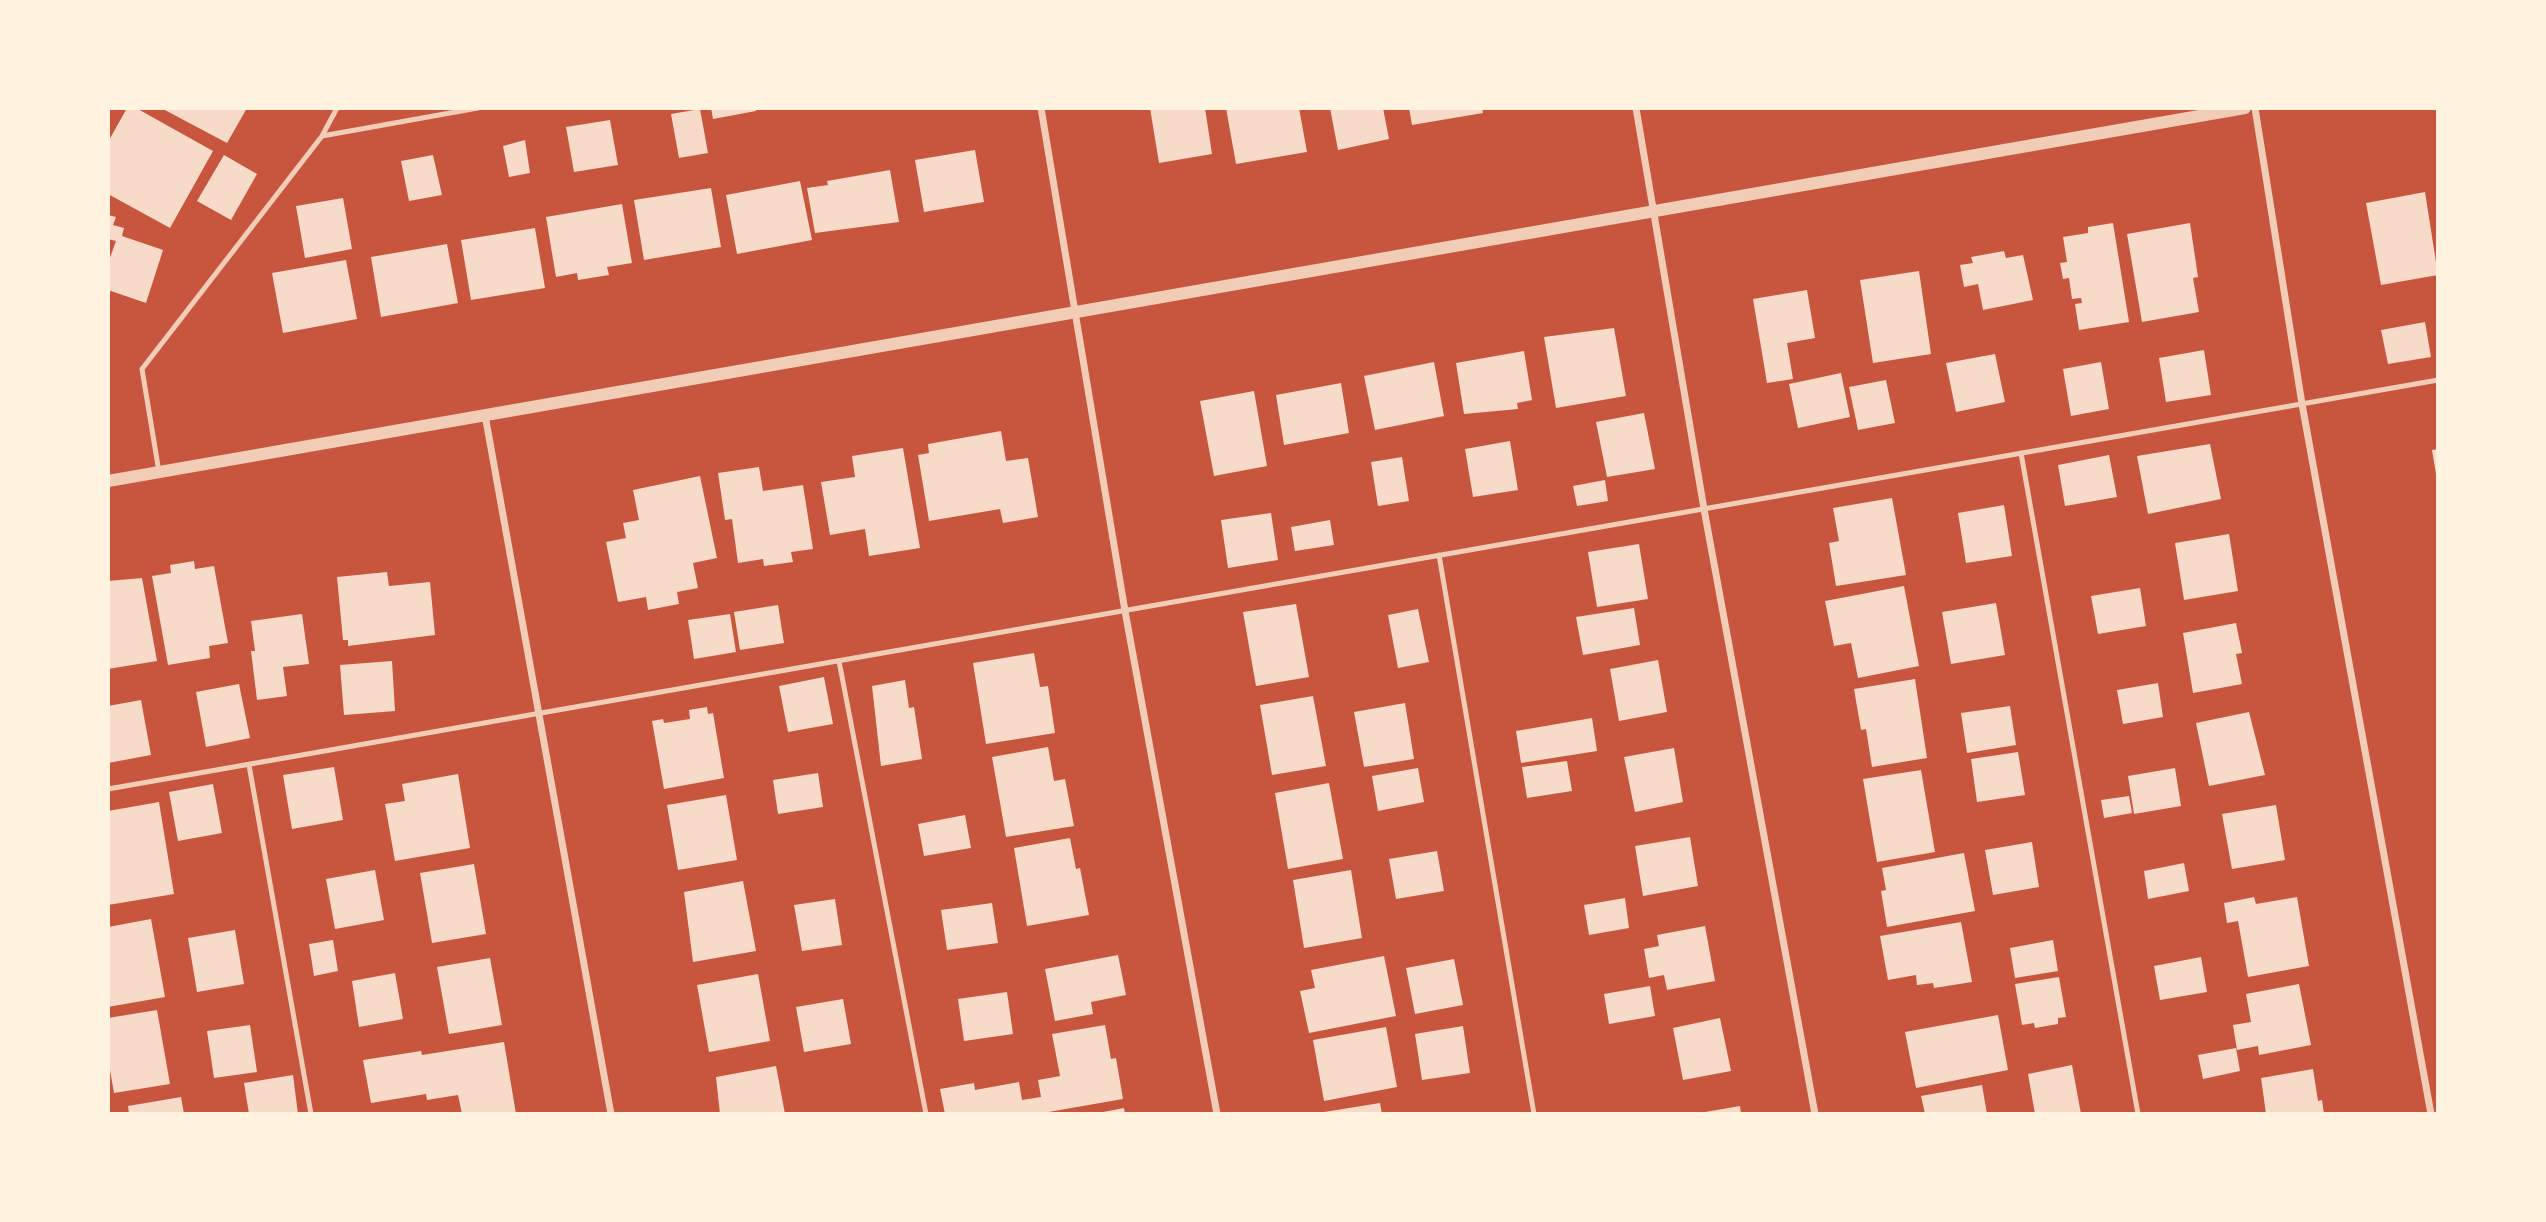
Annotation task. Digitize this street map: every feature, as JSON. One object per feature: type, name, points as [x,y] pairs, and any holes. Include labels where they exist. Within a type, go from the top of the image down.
[{"type":"street","points":[[1041,108],[1125,611],[1217,1114]]},
{"type":"street","points":[[1636,108],[1704,509],[1815,1114]]},
{"type":"street","points":[[108,481],[1654,214],[2245,108]]},
{"type":"street","points":[[2255,108],[2302,404],[2431,1114]]},
{"type":"street","points":[[485,415],[611,1114]]},
{"type":"lane","points":[[159,472],[142,369],[322,136],[337,108]]},
{"type":"lane","points":[[322,136],[478,108]]},
{"type":"lane","points":[[108,789],[2438,380]]},
{"type":"lane","points":[[2021,453],[2138,1114]]},
{"type":"lane","points":[[1439,555],[1534,1114]]},
{"type":"lane","points":[[839,661],[926,1114]]},
{"type":"lane","points":[[249,765],[311,1114]]},
{"type":"building","points":[[127,108],[136,108],[213,151],[170,228],[108,194],[108,142]]},
{"type":"building","points":[[161,108],[247,108],[227,143]]},
{"type":"building","points":[[711,108],[756,108],[756,111],[713,119]]},
{"type":"building","points":[[1150,108],[1205,108],[1212,154],[1159,163]]},
{"type":"building","points":[[1226,108],[1299,108],[1307,152],[1236,164]]},
{"type":"building","points":[[1330,108],[1383,108],[1389,139],[1338,150]]},
{"type":"building","points":[[1409,108],[1482,108],[1483,113],[1412,125]]},
{"type":"building","points":[[700,109],[708,153],[679,158],[671,114]]},
{"type":"building","points":[[610,120],[618,165],[574,172],[566,127]]},
{"type":"building","points":[[525,140],[530,173],[509,177],[503,146]]},
{"type":"building","points":[[975,150],[984,202],[924,212],[915,160]]},
{"type":"building","points":[[224,155],[257,174],[231,220],[197,201]]},
{"type":"building","points":[[433,155],[442,195],[409,201],[401,161]]},
{"type":"building","points":[[890,170],[899,222],[815,233],[807,188],[828,185],[827,181]]},
{"type":"building","points":[[800,181],[812,240],[737,254],[726,195]]},
{"type":"building","points":[[711,188],[721,247],[644,260],[634,200]]},
{"type":"building","points":[[2425,192],[2438,275],[2381,285],[2366,203]]},
{"type":"building","points":[[343,198],[352,249],[305,258],[296,206]]},
{"type":"building","points":[[622,204],[632,263],[607,267],[609,275],[578,280],[577,273],[556,277],[546,217]]},
{"type":"building","points":[[108,215],[116,217],[113,225],[124,228],[122,236],[163,250],[146,303],[108,290],[108,263],[116,241],[108,239]]},
{"type":"building","points":[[2113,223],[2129,322],[2079,330],[2075,304],[2082,303],[2081,298],[2072,299],[2069,278],[2063,279],[2060,263],[2067,262],[2063,237],[2088,233],[2088,227]]},
{"type":"building","points":[[2190,223],[2198,277],[2193,278],[2199,312],[2142,322],[2127,234]]},
{"type":"building","points":[[535,228],[545,288],[471,300],[461,240]]},
{"type":"building","points":[[447,244],[458,303],[381,317],[371,257]]},
{"type":"building","points":[[2004,251],[2006,258],[2023,255],[2033,300],[1983,310],[1978,284],[1964,287],[1960,265],[1973,263],[1971,257]]},
{"type":"building","points":[[346,260],[357,319],[283,333],[272,273]]},
{"type":"building","points":[[1919,271],[1931,354],[1873,363],[1860,280]]},
{"type":"building","points":[[1807,290],[1815,338],[1787,343],[1793,379],[1767,383],[1753,299]]},
{"type":"building","points":[[2425,322],[2431,357],[2388,364],[2381,330]]},
{"type":"building","points":[[1614,328],[1626,396],[1556,408],[1544,337]]},
{"type":"building","points":[[2204,350],[2211,395],[2166,402],[2159,358]]},
{"type":"building","points":[[1524,351],[1532,400],[1517,403],[1518,409],[1464,414],[1456,363]]},
{"type":"building","points":[[1995,354],[2005,402],[1956,412],[1946,363]]},
{"type":"building","points":[[1434,362],[1444,416],[1375,430],[1364,376]]},
{"type":"building","points":[[2101,362],[2109,409],[2071,416],[2063,369]]},
{"type":"building","points":[[1841,373],[1850,417],[1798,428],[1789,384]]},
{"type":"building","points":[[1886,380],[1895,423],[1858,430],[1849,387]]},
{"type":"building","points":[[1341,383],[1349,433],[1284,445],[1276,395]]},
{"type":"building","points":[[1254,391],[1267,466],[1214,476],[1200,401]]},
{"type":"building","points":[[1644,413],[1655,469],[1607,477],[1596,422]]},
{"type":"building","points":[[1001,431],[1006,461],[1028,458],[1038,517],[1003,523],[1000,509],[929,521],[918,455],[929,453],[928,444]]},
{"type":"building","points":[[1510,441],[1518,490],[1473,497],[1465,449]]},
{"type":"building","points":[[2210,444],[2221,499],[2148,514],[2137,456]]},
{"type":"building","points":[[903,448],[920,548],[869,556],[865,529],[830,535],[821,482],[855,477],[852,456]]},
{"type":"building","points":[[2438,449],[2438,474],[2436,474],[2432,450]]},
{"type":"building","points":[[2109,455],[2117,497],[2065,506],[2058,465]]},
{"type":"building","points":[[1402,457],[1409,501],[1378,506],[1371,462]]},
{"type":"building","points":[[759,467],[763,491],[803,485],[813,549],[791,552],[793,562],[764,566],[763,559],[738,563],[732,519],[725,520],[718,473]]},
{"type":"building","points":[[700,476],[717,558],[693,563],[698,588],[677,592],[679,604],[648,610],[646,597],[618,602],[606,542],[626,538],[623,523],[639,520],[633,490]]},
{"type":"building","points":[[1605,480],[1608,501],[1577,506],[1573,486]]},
{"type":"building","points":[[1892,498],[1906,575],[1836,586],[1829,543],[1839,541],[1833,508]]},
{"type":"building","points":[[2004,505],[2012,556],[1966,563],[1958,513]]},
{"type":"building","points":[[1271,513],[1278,560],[1228,568],[1221,520]]},
{"type":"building","points":[[1330,520],[1334,545],[1295,551],[1291,527]]},
{"type":"building","points":[[2229,534],[2238,591],[2184,600],[2175,543]]},
{"type":"building","points":[[1639,544],[1648,599],[1597,607],[1588,552]]},
{"type":"building","points":[[194,561],[195,569],[214,566],[228,643],[209,646],[210,658],[168,665],[152,576],[171,573],[170,565]]},
{"type":"building","points":[[387,572],[389,586],[430,582],[435,635],[348,646],[348,640],[343,640],[337,577]]},
{"type":"building","points":[[142,578],[157,661],[108,669],[108,581]]},
{"type":"building","points":[[1904,586],[1919,666],[1858,678],[1851,643],[1834,646],[1825,601]]},
{"type":"building","points":[[2140,588],[2146,626],[2098,634],[2091,596]]},
{"type":"building","points":[[1996,603],[2005,655],[1951,664],[1942,612]]},
{"type":"building","points":[[1296,604],[1309,677],[1256,686],[1243,612]]},
{"type":"building","points":[[778,605],[784,643],[740,650],[734,612]]},
{"type":"building","points":[[1634,608],[1640,645],[1583,655],[1576,617]]},
{"type":"building","points":[[1418,609],[1429,662],[1398,668],[1388,615]]},
{"type":"building","points":[[302,614],[309,664],[283,667],[287,696],[257,700],[251,651],[255,651],[251,621]]},
{"type":"building","points":[[730,614],[736,652],[694,659],[688,620]]},
{"type":"building","points":[[2236,623],[2242,653],[2236,654],[2242,684],[2193,693],[2183,633]]},
{"type":"building","points":[[1034,653],[1040,687],[1048,686],[1055,733],[986,744],[973,663]]},
{"type":"building","points":[[1658,660],[1667,712],[1619,721],[1610,669]]},
{"type":"building","points":[[392,661],[395,711],[344,715],[340,665]]},
{"type":"building","points":[[824,677],[833,724],[788,732],[779,686]]},
{"type":"building","points":[[1915,679],[1927,758],[1872,767],[1866,729],[1861,730],[1854,689]]},
{"type":"building","points":[[905,680],[909,708],[914,707],[922,759],[881,766],[872,686]]},
{"type":"building","points":[[2158,683],[2163,717],[2123,724],[2117,690]]},
{"type":"building","points":[[239,684],[250,738],[206,747],[196,692]]},
{"type":"building","points":[[1313,696],[1326,766],[1272,775],[1260,705]]},
{"type":"building","points":[[141,700],[151,755],[108,763],[108,706]]},
{"type":"building","points":[[1405,703],[1414,759],[1364,767],[1354,712]]},
{"type":"building","points":[[2010,706],[2016,745],[1967,753],[1961,713]]},
{"type":"building","points":[[707,707],[708,714],[713,713],[724,778],[664,789],[652,721],[663,719],[664,723],[690,719],[689,710]]},
{"type":"building","points":[[2249,712],[2265,775],[2209,786],[2196,723]]},
{"type":"building","points":[[1592,718],[1597,751],[1521,763],[1516,731]]},
{"type":"building","points":[[1048,747],[1054,781],[1065,779],[1074,826],[1006,837],[992,757]]},
{"type":"building","points":[[1674,748],[1683,802],[1635,812],[1624,757]]},
{"type":"building","points":[[2018,752],[2025,795],[1977,802],[1971,759]]},
{"type":"building","points":[[1567,761],[1572,791],[1527,798],[1522,767]]},
{"type":"building","points":[[334,767],[343,820],[292,829],[283,775]]},
{"type":"building","points":[[1418,768],[1424,802],[1378,811],[1372,776]]},
{"type":"building","points":[[2175,768],[2181,806],[2134,814],[2128,776]]},
{"type":"building","points":[[1921,770],[1935,852],[1877,862],[1863,779]]},
{"type":"building","points":[[818,773],[823,807],[778,814],[773,780]]},
{"type":"building","points":[[458,774],[470,848],[395,861],[385,804],[405,801],[402,784]]},
{"type":"building","points":[[1329,783],[1343,859],[1288,869],[1275,793]]},
{"type":"building","points":[[213,784],[222,833],[178,841],[169,792]]},
{"type":"building","points":[[726,795],[737,860],[678,870],[667,805]]},
{"type":"building","points":[[2129,796],[2132,813],[2104,818],[2101,800]]},
{"type":"building","points":[[159,802],[174,894],[108,905],[108,811]]},
{"type":"building","points":[[2276,805],[2285,860],[2232,869],[2222,814]]},
{"type":"building","points":[[965,815],[971,848],[924,856],[918,824]]},
{"type":"building","points":[[1690,837],[1698,886],[1643,896],[1635,846]]},
{"type":"building","points":[[1070,838],[1076,869],[1080,868],[1089,915],[1027,926],[1014,848]]},
{"type":"building","points":[[2032,842],[2039,887],[1993,895],[1985,850]]},
{"type":"building","points":[[1437,851],[1444,891],[1396,899],[1389,859]]},
{"type":"building","points":[[1964,853],[1975,911],[1887,927],[1881,891],[1886,890],[1882,868]]},
{"type":"building","points":[[2184,863],[2189,891],[2148,899],[2144,871]]},
{"type":"building","points":[[474,864],[486,934],[432,943],[420,873]]},
{"type":"building","points":[[375,870],[384,920],[335,929],[326,879]]},
{"type":"building","points":[[1351,870],[1362,938],[1304,948],[1293,880]]},
{"type":"building","points":[[743,881],[756,951],[693,962],[684,892]]},
{"type":"building","points":[[2254,897],[2256,904],[2297,897],[2309,966],[2248,977],[2238,921],[2227,923],[2224,903]]},
{"type":"building","points":[[1625,898],[1629,928],[1589,935],[1584,905]]},
{"type":"building","points":[[835,899],[842,945],[802,951],[794,905]]},
{"type":"building","points":[[992,903],[998,943],[947,950],[941,910]]},
{"type":"building","points":[[151,919],[165,997],[108,1007],[108,927]]},
{"type":"building","points":[[1961,922],[1972,982],[1934,988],[1933,983],[1917,985],[1916,975],[1888,980],[1880,936]]},
{"type":"building","points":[[1705,926],[1715,981],[1667,990],[1664,975],[1649,978],[1644,949],[1659,946],[1657,935]]},
{"type":"building","points":[[235,930],[244,984],[197,992],[188,938]]},
{"type":"building","points":[[333,940],[338,971],[314,976],[309,944]]},
{"type":"building","points":[[2053,940],[2058,971],[2015,978],[2010,948]]},
{"type":"building","points":[[1118,955],[1126,995],[1091,1002],[1093,1014],[1055,1021],[1045,969]]},
{"type":"building","points":[[1384,956],[1396,1016],[1309,1033],[1300,991],[1315,988],[1311,970]]},
{"type":"building","points":[[2201,957],[2207,992],[2160,1000],[2154,966]]},
{"type":"building","points":[[490,958],[502,1025],[449,1034],[437,967]]},
{"type":"building","points":[[1454,959],[1463,1005],[1415,1014],[1406,968]]},
{"type":"building","points":[[395,973],[403,1019],[359,1027],[352,981]]},
{"type":"building","points":[[758,974],[770,1041],[709,1052],[697,985]]},
{"type":"building","points":[[2059,977],[2066,1017],[2058,1018],[2058,1024],[2035,1028],[2034,1023],[2022,1025],[2015,984]]},
{"type":"building","points":[[2299,984],[2311,1045],[2259,1055],[2258,1046],[2237,1050],[2233,1025],[2251,1022],[2246,994]]},
{"type":"building","points":[[1650,986],[1655,1016],[1609,1024],[1604,994]]},
{"type":"building","points":[[1007,992],[1013,1034],[964,1041],[958,999]]},
{"type":"building","points":[[843,999],[851,1044],[804,1052],[796,1007]]},
{"type":"building","points":[[157,1010],[170,1084],[114,1093],[108,1059],[108,1018]]},
{"type":"building","points":[[1998,1015],[2008,1070],[1916,1088],[1905,1032]]},
{"type":"building","points":[[1720,1018],[1731,1071],[1683,1080],[1673,1028]]},
{"type":"building","points":[[250,1025],[257,1072],[214,1078],[207,1031]]},
{"type":"building","points":[[1105,1025],[1111,1059],[1116,1058],[1123,1099],[1037,1114],[945,1114],[940,1089],[974,1083],[975,1090],[1019,1082],[1022,1100],[1041,1097],[1038,1080],[1060,1076],[1052,1034]]},
{"type":"building","points":[[1463,1026],[1470,1073],[1422,1080],[1415,1034]]},
{"type":"building","points":[[1386,1027],[1397,1087],[1324,1101],[1313,1040]]},
{"type":"building","points":[[504,1042],[516,1114],[462,1114],[458,1095],[427,1100],[426,1094],[371,1103],[363,1060],[421,1051],[422,1055]]},
{"type":"building","points":[[2236,1048],[2240,1071],[2203,1079],[2198,1055]]},
{"type":"building","points":[[2072,1065],[2081,1114],[2035,1114],[2028,1074]]},
{"type":"building","points":[[776,1066],[785,1114],[720,1114],[716,1077]]},
{"type":"building","points":[[2313,1069],[2318,1101],[2322,1100],[2324,1114],[2266,1114],[2261,1078]]},
{"type":"building","points":[[293,1075],[298,1114],[249,1114],[244,1083]]},
{"type":"building","points":[[1982,1085],[1987,1114],[1925,1114],[1921,1096]]},
{"type":"building","points":[[181,1097],[184,1114],[129,1114],[128,1106]]},
{"type":"building","points":[[1380,1103],[1382,1114],[1324,1114],[1324,1112]]},
{"type":"building","points":[[1740,1106],[1741,1114],[1705,1114],[1705,1112]]},
{"type":"building","points":[[1124,1108],[1125,1114],[1103,1114],[1103,1112]]}]
